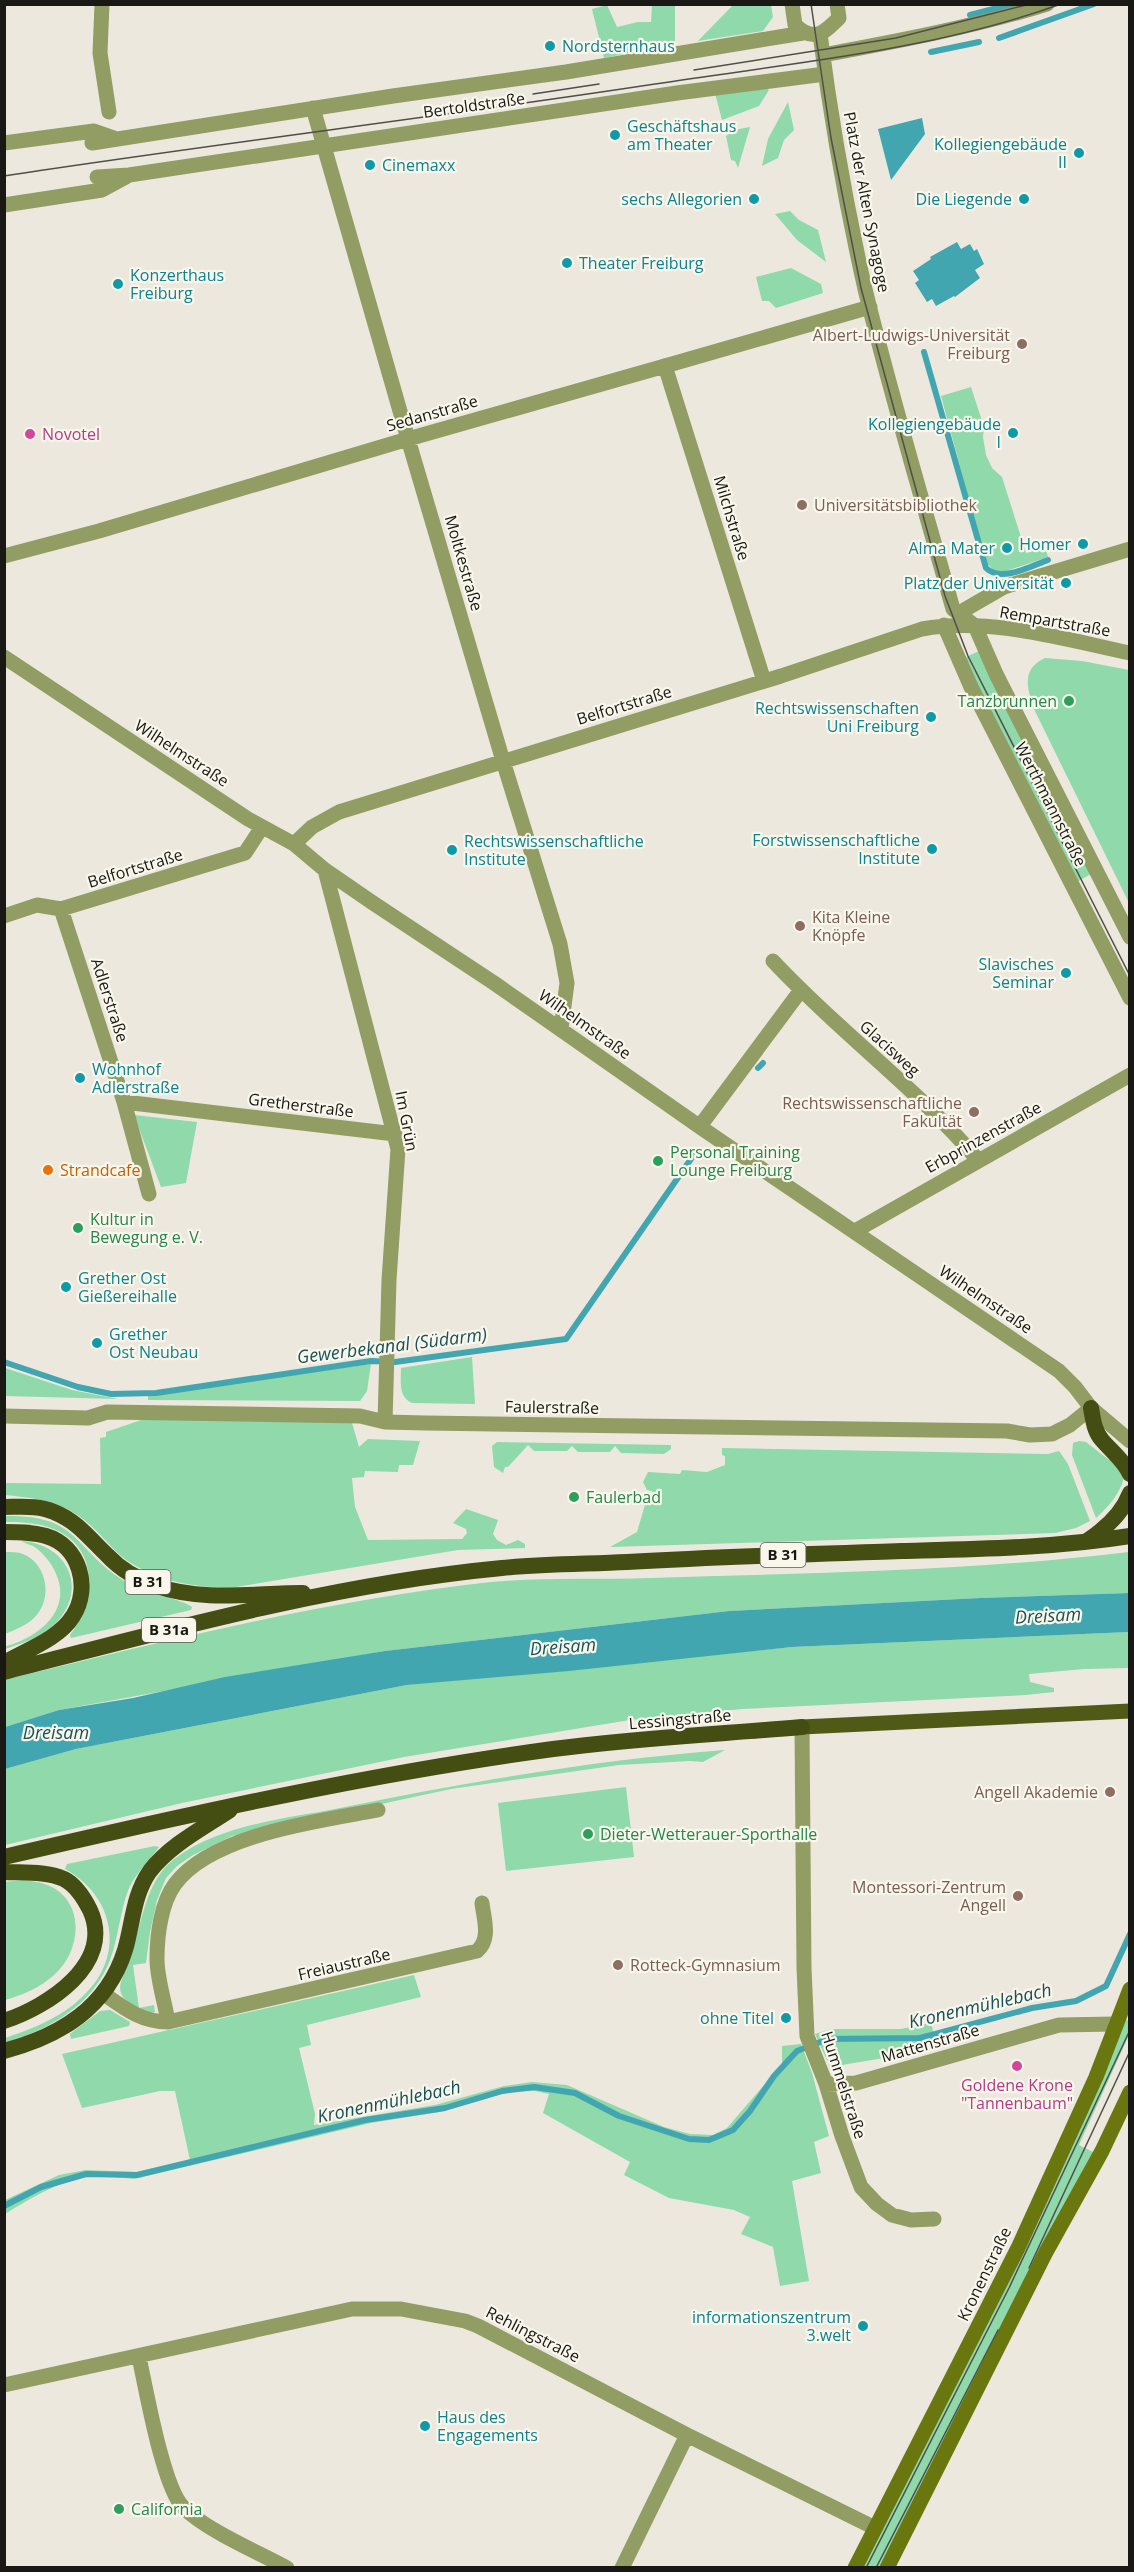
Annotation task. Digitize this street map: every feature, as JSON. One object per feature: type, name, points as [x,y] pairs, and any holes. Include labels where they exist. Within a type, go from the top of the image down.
[{"type":"highway","points":[[1091,1408],[1095,1430],[1101,1440],[1125,1462],[1130,1474]]},
{"type":"highway","points":[[1085,1542],[1104,1530],[1124,1507],[1130,1493]]},
{"type":"highway","name":"B 31","points":[[4,1507],[34,1507],[54,1511],[73,1522],[107,1556],[135,1577],[173,1591],[218,1595],[334,1593],[475,1571],[542,1565],[992,1548],[1085,1542],[1130,1536]]},
{"type":"highway","points":[[4,1532],[48,1536],[64,1546],[72,1553],[82,1581],[73,1617],[63,1628],[4,1663]]},
{"type":"highway","name":"B 31a","points":[[4,1672],[203,1622],[334,1593]]},
{"type":"highway","name":"Lessingstraße","points":[[4,1857],[239,1805],[414,1770],[555,1749],[802,1727]]},
{"type":"highway","points":[[4,2051],[52,2036],[88,2011],[104,1994],[125,1949],[138,1894],[149,1872],[182,1843],[239,1805]]},
{"type":"highway","points":[[4,1872],[49,1874],[65,1879],[76,1887],[88,1906],[95,1930],[90,1952],[75,1979],[54,1998],[38,2008],[4,2021]]},
{"type":"main road","name":"Lessingstraße","points":[[802,1727],[1130,1711]]},
{"type":"main road","name":"Kronenstraße","points":[[855,2568],[1018,2248],[1100,2068],[1130,1989]]},
{"type":"main road","points":[[887,2568],[1047,2252],[1102,2151],[1130,2092]]},
{"type":"street","points":[[102,4],[100,53],[109,112],[117,138]]},
{"type":"street","points":[[792,4],[795,25],[803,33]]},
{"type":"street","points":[[820,34],[839,18],[837,4]]},
{"type":"street","points":[[823,55],[907,40],[986,22],[1047,4]]},
{"type":"street","name":"Bertoldstraße","points":[[92,143],[313,108],[566,72],[803,33],[820,34]]},
{"type":"street","name":"Platz der Alten Synagoge","points":[[820,34],[844,187],[870,307],[956,611]]},
{"type":"street","name":"Bertoldstraße","points":[[97,177],[129,175],[677,93],[825,74]]},
{"type":"street","name":"Moltkestraße","points":[[313,108],[408,439],[560,944],[567,983],[561,1029]]},
{"type":"street","name":"Bertoldstraße","points":[[4,143],[94,131],[117,138]]},
{"type":"street","name":"Bertoldstraße","points":[[4,205],[102,190],[129,175]]},
{"type":"street","name":"Sedanstraße","points":[[4,556],[99,531],[408,439],[870,307]]},
{"type":"street","name":"Milchstraße","points":[[665,366],[764,681]]},
{"type":"street","points":[[944,625],[956,611],[1004,587],[1130,549]]},
{"type":"street","points":[[956,611],[975,626]]},
{"type":"street","name":"Belfortstraße","points":[[294,844],[312,827],[339,812],[764,681],[922,629],[944,625],[975,626]]},
{"type":"street","name":"Werthmannstraße","points":[[944,625],[967,678],[1130,998]]},
{"type":"street","name":"Werthmannstraße","points":[[975,626],[996,674],[1130,937]]},
{"type":"street","name":"Rempartstraße","points":[[975,626],[1029,633],[1130,653]]},
{"type":"street","name":"Wilhelmstraße","points":[[4,657],[262,827],[294,844],[325,870],[494,983],[1063,1374],[1091,1408],[1130,1441]]},
{"type":"street","name":"Belfortstraße","points":[[4,916],[37,906],[61,909],[245,853],[262,827]]},
{"type":"street","name":"Im Grün","points":[[325,870],[398,1149],[385,1422]]},
{"type":"street","name":"Adlerstraße","points":[[61,909],[124,1102],[149,1194]]},
{"type":"street","name":"Glacisweg","points":[[773,961],[801,990],[914,1094],[978,1160]]},
{"type":"street","points":[[700,1126],[801,990]]},
{"type":"street","name":"Erbprinzenstraße","points":[[855,1231],[1130,1076]]},
{"type":"street","name":"Gretherstraße","points":[[124,1102],[394,1134]]},
{"type":"street","name":"Faulerstraße","points":[[4,1416],[88,1418],[107,1412],[360,1416],[385,1422],[1007,1431],[1045,1435],[1070,1425],[1091,1408]]},
{"type":"street","name":"Hummelstraße","points":[[802,1727],[804,1968],[811,2047],[861,2187],[877,2205],[892,2215],[911,2220],[934,2219]]},
{"type":"street","points":[[168,2022],[157,1961],[158,1937],[165,1904],[174,1885],[189,1869],[226,1847],[249,1838],[378,1809]]},
{"type":"street","name":"Freiaustraße","points":[[104,1994],[137,2016],[152,2022],[168,2022],[477,1951],[484,1945],[487,1936],[482,1903]]},
{"type":"street","name":"Mattenstraße","points":[[826,2084],[856,2083],[1059,2025],[1115,2024]]},
{"type":"street","name":"Rehlingstraße","points":[[4,2385],[139,2357],[352,2308],[401,2309],[478,2325],[687,2435],[875,2528]]},
{"type":"street","points":[[139,2357],[170,2487],[182,2506],[204,2524],[287,2568]]},
{"type":"street","points":[[622,2568],[687,2435]]},
{"type":"green space","points":[[607,5],[617,27],[638,22],[651,22],[652,5],[675,5],[675,44],[604,58],[592,9]]},
{"type":"green space","points":[[733,5],[771,5],[773,17],[763,31],[698,41]]},
{"type":"green space","points":[[766,88],[769,90],[759,106],[722,120],[715,93]]},
{"type":"green space","points":[[788,102],[794,130],[784,140],[778,158],[762,166],[768,139]]},
{"type":"green space","points":[[750,127],[738,168],[735,161],[731,160],[726,136],[734,130]]},
{"type":"green space","points":[[790,211],[799,220],[818,230],[826,262],[797,240],[775,214]]},
{"type":"green space","points":[[791,268],[821,284],[823,293],[776,308],[769,301],[762,301],[756,277]]},
{"type":"green space","points":[[971,387],[984,427],[986,455],[992,468],[1002,477],[1026,553],[1045,547],[1048,557],[1006,571],[994,571],[986,562],[941,396]]},
{"type":"green space","points":[[979,651],[1091,874],[1077,882],[964,658]]},
{"type":"green space","points":[[1045,658],[1082,661],[1129,670],[1129,903],[1034,709],[1028,687],[1029,673],[1037,662]]},
{"type":"green space","points":[[134,1115],[197,1122],[186,1183],[161,1187]]},
{"type":"green space","points":[[472,1357],[475,1404],[412,1403],[404,1397],[401,1388],[401,1368]]},
{"type":"green space","points":[[371,1364],[367,1391],[360,1401],[148,1400],[148,1395]]},
{"type":"green space","points":[[5,1368],[72,1390],[118,1399],[5,1396]]},
{"type":"green space","points":[[147,1418],[352,1423],[359,1447],[368,1439],[420,1441],[413,1465],[399,1465],[398,1472],[365,1471],[364,1477],[352,1478],[355,1507],[368,1540],[462,1539],[467,1533],[466,1529],[453,1523],[466,1509],[498,1520],[493,1534],[497,1540],[506,1545],[518,1540],[525,1544],[525,1548],[458,1550],[230,1588],[203,1586],[165,1579],[141,1569],[113,1549],[80,1517],[60,1506],[50,1502],[5,1495],[4,1483],[101,1484],[100,1438],[106,1437],[106,1432]]},
{"type":"green space","points":[[497,1442],[671,1445],[671,1449],[664,1454],[621,1453],[615,1446],[610,1452],[578,1452],[572,1446],[567,1451],[534,1451],[528,1445],[508,1467],[505,1467],[503,1473],[494,1467],[492,1446]]},
{"type":"green space","points":[[1086,1442],[1109,1460],[1114,1457],[1124,1478],[1113,1500],[1096,1518],[1072,1455],[1073,1443]]},
{"type":"green space","points":[[722,1448],[1048,1454],[1059,1451],[1068,1464],[1090,1521],[1076,1528],[1055,1533],[610,1547],[637,1532],[647,1498],[651,1498],[654,1494],[647,1490],[643,1482],[648,1472],[680,1474],[682,1470],[707,1472],[725,1465]]},
{"type":"green space","points":[[5,1516],[30,1517],[49,1521],[63,1528],[110,1571],[128,1583],[187,1604],[192,1607],[191,1610],[71,1638],[70,1635],[78,1623],[88,1595],[87,1566],[82,1553],[73,1541],[54,1529],[19,1522],[5,1522]]},
{"type":"green space","points":[[21,1541],[51,1550],[61,1559],[72,1583],[71,1597],[65,1611],[50,1629],[31,1640],[5,1649],[4,1647],[31,1636],[42,1628],[58,1607],[60,1595],[59,1581],[48,1560],[36,1548]]},
{"type":"green space","points":[[5,1552],[21,1553],[38,1566],[45,1583],[45,1592],[44,1602],[34,1618],[24,1626],[5,1634]]},
{"type":"green space","points":[[1129,1552],[1129,1593],[729,1611],[385,1651],[59,1710],[5,1727],[4,1680],[246,1623],[368,1599],[491,1582],[891,1570],[1010,1563]]},
{"type":"green space","points":[[1129,1632],[1129,1668],[1029,1674],[1030,1682],[1054,1688],[1054,1692],[742,1709],[630,1720],[404,1757],[182,1803],[5,1845],[5,1769],[76,1749],[407,1685],[792,1647]]},
{"type":"green space","points":[[725,1750],[703,1762],[619,1765],[451,1789],[232,1836],[193,1855],[177,1866],[166,1878],[157,1900],[146,1963],[133,1965],[139,2008],[154,2005],[155,2012],[147,2014],[126,2000],[121,1994],[122,1980],[147,1901],[157,1879],[173,1860],[211,1838],[275,1820],[483,1781],[580,1766]]},
{"type":"green space","name":"Dieter-Wetterauer-Sporthalle","points":[[626,1787],[634,1857],[506,1871],[498,1803]]},
{"type":"green space","points":[[159,1847],[129,1888],[113,1951],[96,1985],[85,1999],[56,2021],[40,2030],[5,2043],[5,2038],[45,2022],[73,2005],[95,1982],[105,1965],[109,1947],[109,1929],[104,1912],[95,1895],[82,1881],[65,1869],[67,1864]]},
{"type":"green space","points":[[23,1880],[50,1886],[62,1894],[70,1904],[76,1928],[70,1954],[54,1975],[31,1991],[5,2000],[4,1882]]},
{"type":"green space","points":[[414,1975],[421,1997],[307,2025],[311,2045],[299,2048],[315,2114],[314,2125],[435,2105],[504,2086],[532,2082],[567,2085],[664,2127],[690,2134],[713,2135],[727,2128],[782,2064],[782,2046],[801,2044],[812,2073],[829,2136],[814,2142],[821,2173],[792,2181],[809,2281],[780,2286],[773,2247],[741,2234],[750,2217],[734,2210],[669,2198],[624,2175],[630,2162],[543,2113],[549,2094],[535,2091],[510,2092],[440,2112],[371,2123],[134,2179],[84,2177],[49,2189],[5,2214],[5,2200],[59,2175],[86,2170],[137,2172],[190,2160],[175,2091],[160,2091],[82,2108],[62,2054]]},
{"type":"green space","points":[[110,2010],[130,2022],[129,2026],[71,2039],[70,2034],[100,2011]]},
{"type":"green space","points":[[1122,2018],[1129,2021],[1129,2035],[1079,2145],[1095,2153],[881,2567],[861,2568]]},
{"type":"green space","points":[[931,2023],[936,2042],[884,2058],[830,2067],[815,2034],[832,2029],[901,2029]]},
{"type":"water","points":[[922,118],[925,134],[891,180],[878,129]]},
{"type":"water","points":[[957,242],[961,249],[970,244],[974,251],[977,249],[984,264],[975,270],[980,278],[955,297],[936,306],[932,299],[927,302],[915,283],[919,280],[913,271],[931,259],[930,257]]},
{"type":"water","name":"Dreisam","points":[[1129,1593],[1129,1632],[792,1647],[569,1671],[407,1685],[76,1749],[5,1769],[5,1727],[59,1710],[133,1698],[225,1677],[385,1651],[729,1611]]},
{"type":"waterway","points":[[970,15],[1013,4]]},
{"type":"waterway","points":[[999,38],[1094,4]]},
{"type":"waterway","points":[[931,52],[979,42]]},
{"type":"waterway","points":[[924,352],[986,568],[992,572],[1008,574],[1048,560]]},
{"type":"waterway","name":"Gewerbekanal (Südarm)","points":[[758,1068],[763,1063]]},
{"type":"waterway","name":"Gewerbekanal (Südarm)","points":[[4,1362],[78,1387],[111,1394],[156,1393],[371,1361],[395,1362],[566,1339],[693,1156]]},
{"type":"waterway","name":"Kronenmühlebach","points":[[4,2206],[41,2187],[86,2174],[137,2175],[365,2120],[445,2108],[502,2091],[534,2087],[575,2093],[619,2116],[689,2139],[709,2140],[733,2130],[750,2111],[774,2076],[797,2051],[828,2039],[920,2038],[1032,2008],[1076,2001],[1106,1986],[1130,1934]]},
{"type":"tram line","points":[[811,4],[831,138],[861,288],[945,596],[968,656],[1130,976]]},
{"type":"tram line","points":[[694,70],[896,38],[1030,4]]},
{"type":"tram line","points":[[4,176],[860,54],[962,33],[1061,4]]},
{"type":"tram line","points":[[533,94],[599,84]]},
{"type":"tram line","points":[[866,2568],[1009,2288],[1130,2030]]},
{"type":"tram line","points":[[1029,2268],[1130,2051]]},
{"type":"tram line","points":[[876,2568],[998,2330]]},
{"type":"place","name":"Nordsternhaus","points":[[550,46]]},
{"type":"place","name":"Geschäftshaus am Theater","points":[[615,135]]},
{"type":"place","name":"Kollegiengebäude II","points":[[1079,153]]},
{"type":"place","name":"Cinemaxx","points":[[370,165]]},
{"type":"place","name":"sechs Allegorien","points":[[754,199]]},
{"type":"place","name":"Die Liegende","points":[[1024,199]]},
{"type":"place","name":"Theater Freiburg","points":[[567,263]]},
{"type":"place","name":"Konzerthaus Freiburg","points":[[118,284]]},
{"type":"place","name":"Albert-Ludwigs-Universität Freiburg","points":[[1022,344]]},
{"type":"place","name":"Kollegiengebäude I","points":[[1013,433]]},
{"type":"place","name":"Novotel","points":[[30,434]]},
{"type":"place","name":"Universitätsbibliothek","points":[[802,505]]},
{"type":"place","name":"Homer","points":[[1083,544]]},
{"type":"place","name":"Alma Mater","points":[[1007,548]]},
{"type":"place","name":"Platz der Universität","points":[[1066,583]]},
{"type":"place","name":"Tanzbrunnen","points":[[1069,701]]},
{"type":"place","name":"Rechtswissenschaften Uni Freiburg","points":[[931,717]]},
{"type":"place","name":"Forstwissenschaftliche Institute","points":[[932,849]]},
{"type":"place","name":"Rechtswissenschaftliche Institute","points":[[452,850]]},
{"type":"place","name":"Kita Kleine Knöpfe","points":[[800,926]]},
{"type":"place","name":"Slavisches Seminar","points":[[1066,973]]},
{"type":"place","name":"Wohnhof Adlerstraße","points":[[80,1078]]},
{"type":"place","name":"Rechtswissenschaftliche Fakultät","points":[[974,1112]]},
{"type":"place","name":"Personal Training Lounge Freiburg","points":[[658,1161]]},
{"type":"place","name":"Strandcafe","points":[[48,1170]]},
{"type":"place","name":"Kultur in Bewegung e. V.","points":[[78,1228]]},
{"type":"place","name":"Grether Ost Gießereihalle","points":[[66,1287]]},
{"type":"place","name":"Grether Ost Neubau","points":[[97,1343]]},
{"type":"place","name":"Faulerbad","points":[[574,1497]]},
{"type":"place","name":"Angell Akademie","points":[[1110,1792]]},
{"type":"place","name":"Dieter-Wetterauer-Sporthalle","points":[[588,1834]]},
{"type":"place","name":"Montessori-Zentrum Angell","points":[[1018,1896]]},
{"type":"place","name":"Rotteck-Gymnasium","points":[[618,1965]]},
{"type":"place","name":"ohne Titel","points":[[786,2018]]},
{"type":"place","name":"Goldene Krone \"Tannenbaum\"","points":[[1017,2066]]},
{"type":"place","name":"informationszentrum 3.welt","points":[[863,2326]]},
{"type":"place","name":"Haus des Engagements","points":[[425,2426]]},
{"type":"place","name":"California","points":[[119,2509]]}]
